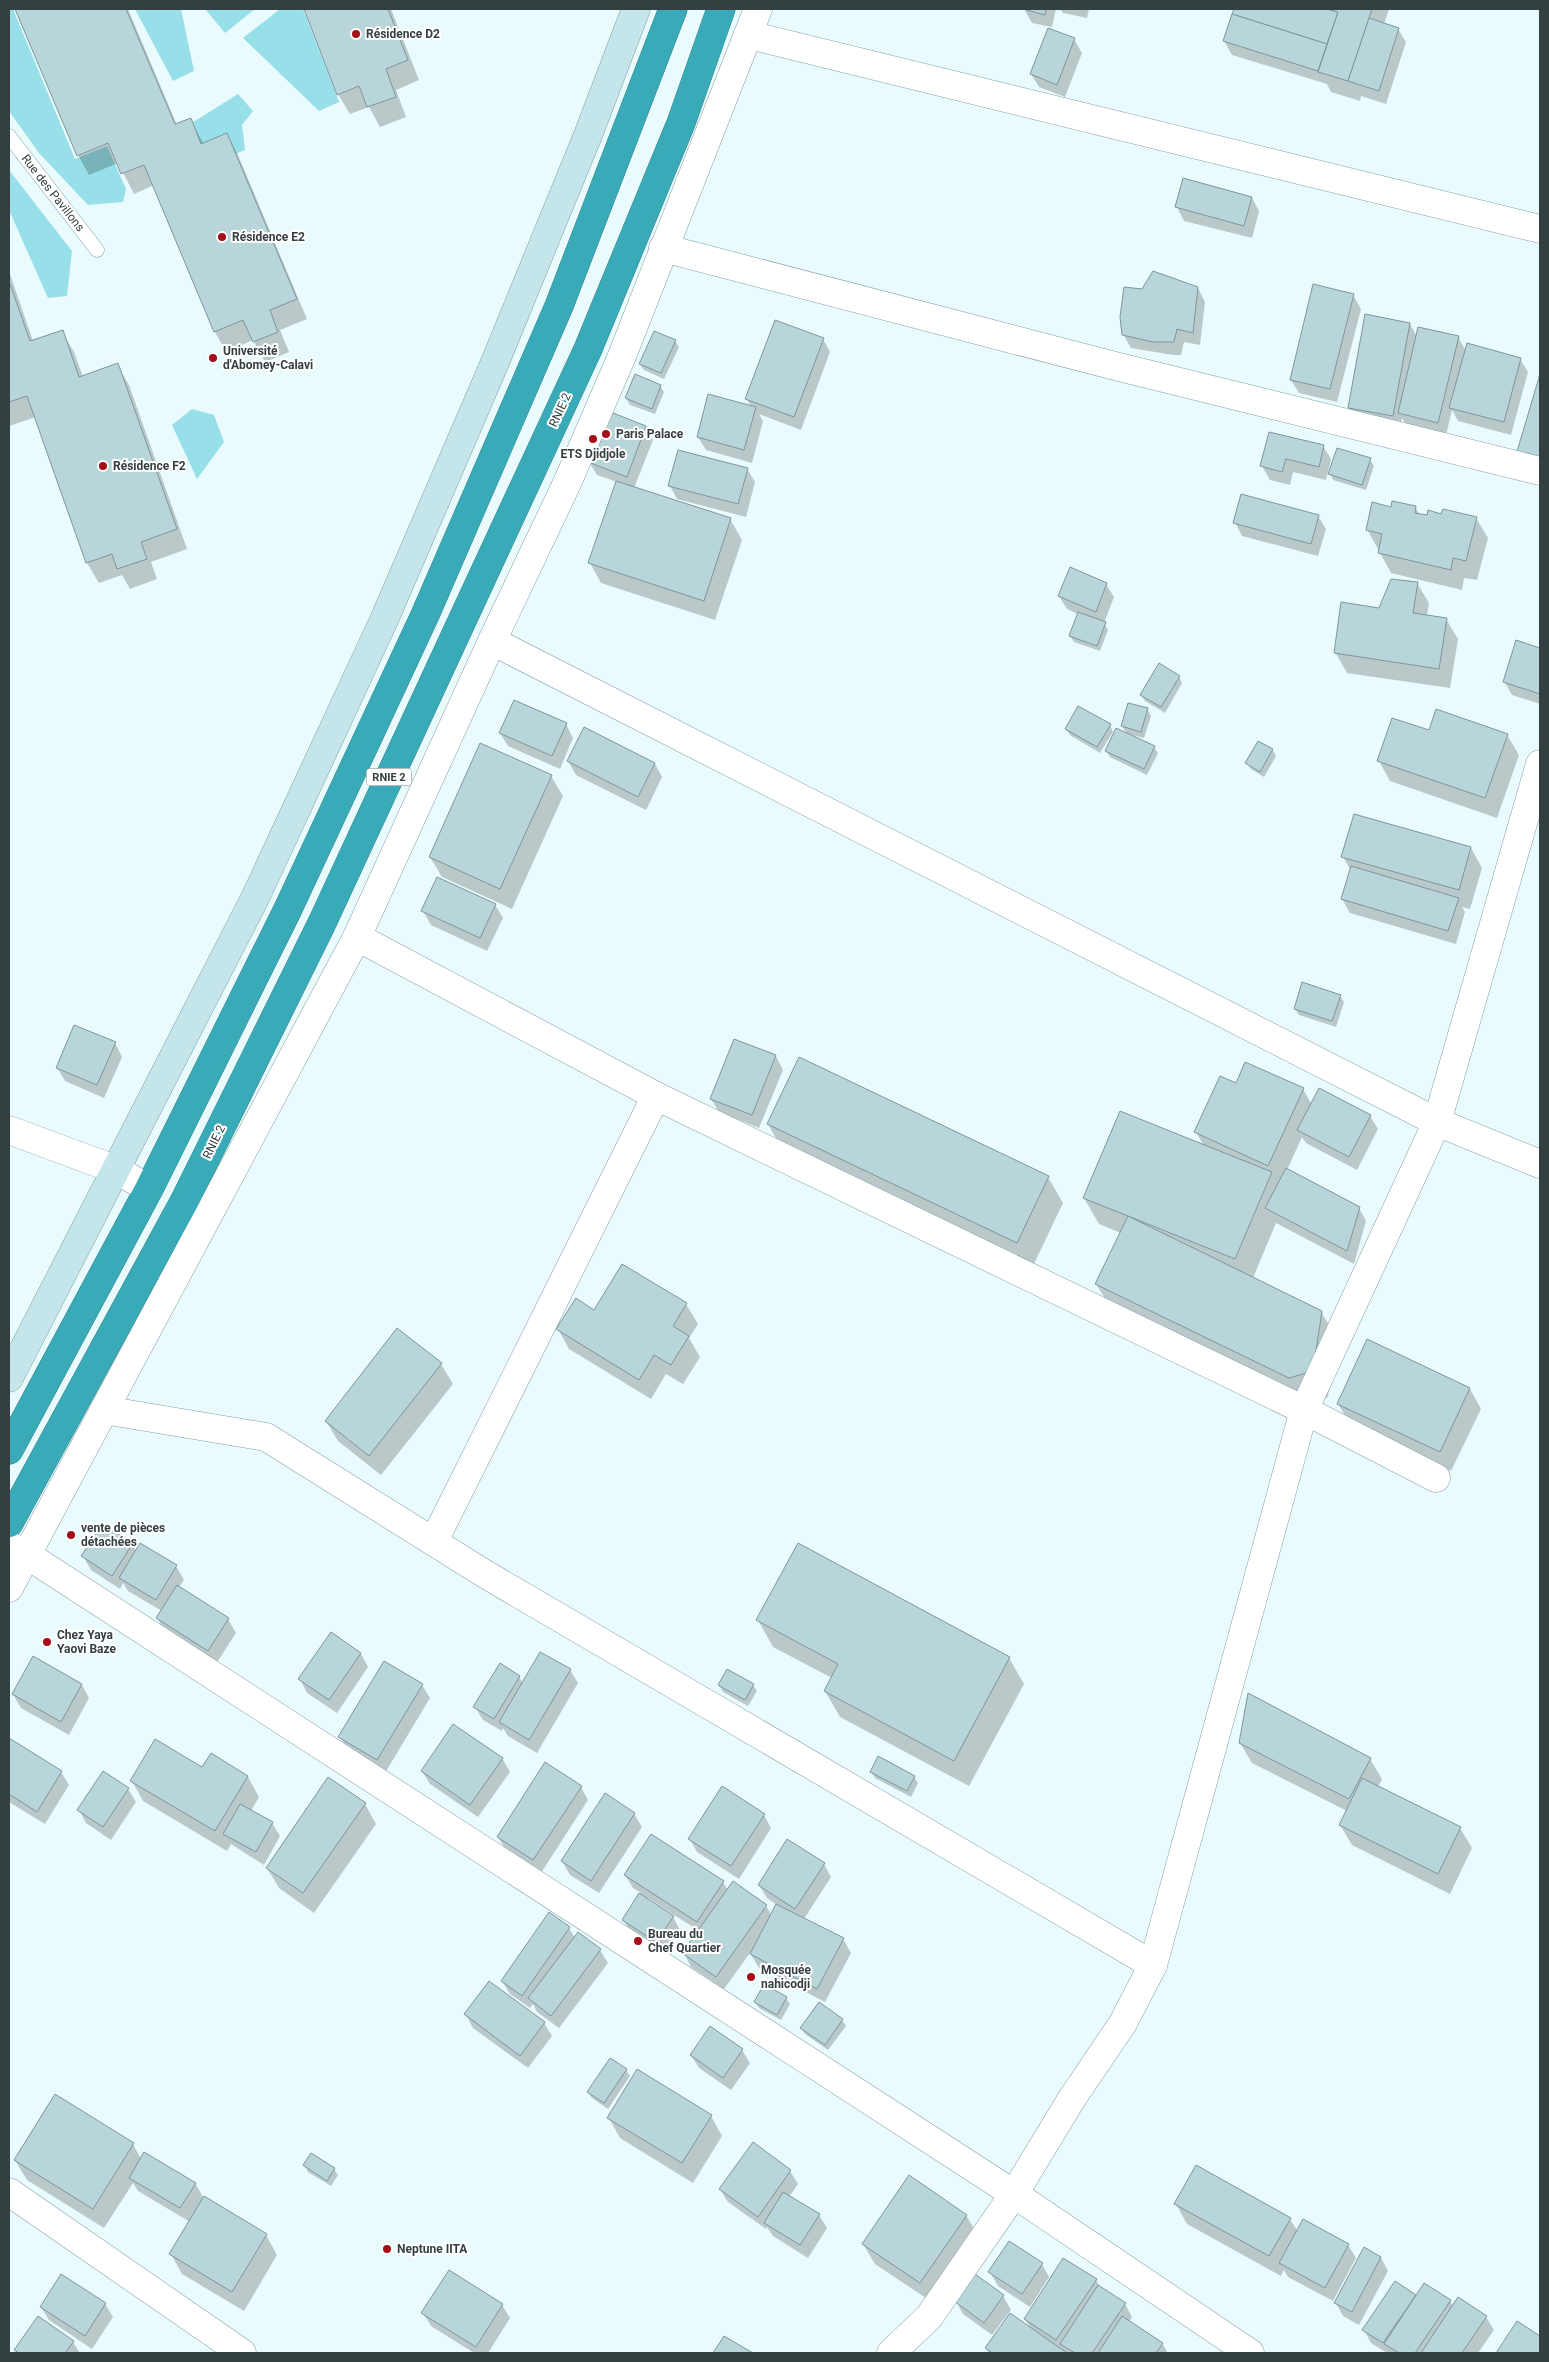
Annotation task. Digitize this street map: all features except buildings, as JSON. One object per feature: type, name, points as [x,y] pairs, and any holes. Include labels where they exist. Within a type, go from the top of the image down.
[{"type":"highway","name":"RNIE 2","points":[[9,1450],[149,1188],[288,909],[425,615],[559,306],[672,9]]},
{"type":"highway","name":"RNIE 2","points":[[9,1523],[185,1200],[322,923],[588,349],[681,123],[721,9]]},
{"type":"street","points":[[9,1378],[256,896],[384,620],[497,358],[588,135],[636,9]]},
{"type":"street","points":[[9,1588],[18,1550],[104,1410],[357,938],[492,641],[568,482],[622,356],[758,9]]},
{"type":"street","points":[[749,35],[1540,229]]},
{"type":"street","points":[[663,248],[1115,366],[1540,471]]},
{"type":"street","points":[[492,641],[1437,1122],[1540,1164]]},
{"type":"street","points":[[891,2353],[928,2317],[1014,2194],[1071,2100],[1123,2023],[1153,1965],[1304,1410],[1437,1122],[1540,764]]},
{"type":"street","points":[[357,938],[656,1096],[1304,1410],[1436,1478]]},
{"type":"street","points":[[434,1541],[656,1096]]},
{"type":"street","points":[[9,1130],[117,1170],[149,1188]]},
{"type":"street","points":[[104,1410],[266,1437],[502,1584],[1153,1965]]},
{"type":"street","points":[[18,1550],[1014,2194],[1250,2353]]},
{"type":"street","points":[[9,2192],[242,2353]]},
{"type":"lane","name":"Rue des Pavillons","points":[[9,136],[97,250]]},
{"type":"shaded area","points":[[9,9],[13,9],[75,159],[107,146],[126,189],[123,202],[88,205],[39,153],[9,111]]},
{"type":"shaded area","points":[[135,9],[181,9],[194,71],[173,81]]},
{"type":"shaded area","points":[[205,9],[255,9],[225,33]]},
{"type":"shaded area","points":[[280,9],[303,9],[339,102],[319,111],[243,38]]},
{"type":"shaded area","points":[[238,94],[253,111],[242,125],[245,150],[223,159],[207,159],[187,126]]},
{"type":"shaded area","points":[[9,170],[72,251],[67,296],[48,298],[9,210]]},
{"type":"shaded area","points":[[192,409],[214,415],[224,442],[197,479],[172,425]]},
{"type":"place","name":"Résidence D2","points":[[356,34]]},
{"type":"place","name":"Résidence E2","points":[[222,237]]},
{"type":"place","name":"Université d'Abomey-Calavi","points":[[213,358]]},
{"type":"place","name":"Paris Palace","points":[[606,434]]},
{"type":"place","name":"ETS Djidjole","points":[[593,439]]},
{"type":"place","name":"Résidence F2","points":[[103,466]]},
{"type":"place","name":"vente de pièces détachées","points":[[71,1535]]},
{"type":"place","name":"Chez Yaya Yaovi Baze","points":[[47,1642]]},
{"type":"place","name":"Bureau du Chef Quartier","points":[[638,1941]]},
{"type":"place","name":"Mosquée nahicodji","points":[[751,1977]]},
{"type":"place","name":"Neptune IITA","points":[[387,2249]]}]
